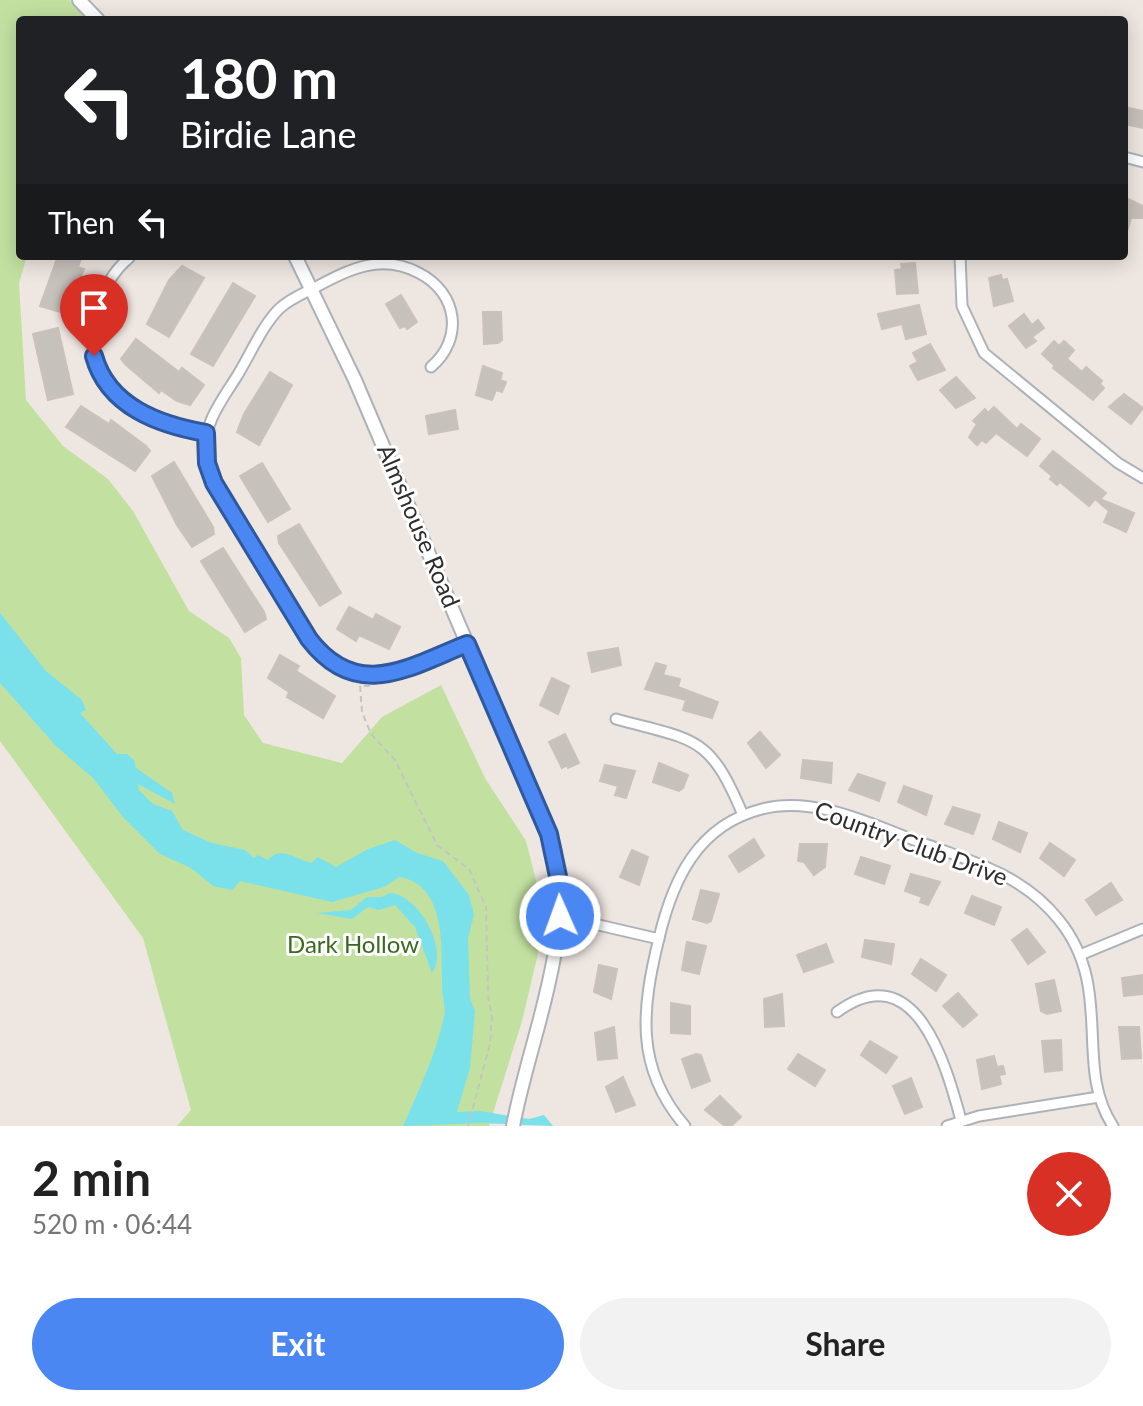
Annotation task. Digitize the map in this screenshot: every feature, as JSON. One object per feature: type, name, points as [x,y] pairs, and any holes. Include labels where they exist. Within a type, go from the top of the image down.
[{"type":"main road","points":[[79,0],[94,16]]},
{"type":"main road","name":"Almshouse Road","points":[[297,260],[313,289],[549,834],[559,881],[560,916],[551,977],[513,1126]]},
{"type":"street","points":[[127,260],[112,277],[95,315],[91,337],[98,370],[114,390],[156,422],[206,433]]},
{"type":"street","points":[[960,260],[962,306],[984,353],[1118,463],[1143,478]]},
{"type":"street","points":[[431,367],[449,347],[454,325],[443,294],[422,274],[397,264],[375,263],[347,271],[276,312],[213,415],[206,433],[207,463],[214,483],[322,656],[350,672],[382,675],[467,644]]},
{"type":"street","points":[[616,719],[683,737],[710,753],[725,773],[743,815]]},
{"type":"street","name":"Country Club Drive","points":[[685,1126],[664,1095],[647,1046],[647,983],[675,883],[688,860],[718,829],[743,815],[780,806],[813,807],[993,868],[1044,903],[1061,921],[1080,955],[1094,1009],[1099,1097],[1113,1126]]},
{"type":"street","points":[[560,916],[659,939]]},
{"type":"street","points":[[1080,955],[1143,929]]},
{"type":"street","points":[[837,1012],[858,999],[876,997],[890,999],[913,1012],[938,1044],[961,1120]]},
{"type":"street","points":[[947,1126],[961,1120],[1099,1097]]},
{"type":"path","points":[[360,686],[362,712],[372,736],[395,760],[437,845],[469,869],[486,907],[487,987],[492,1017],[490,1044],[468,1126]]},
{"type":"green space","name":"Dark Hollow","points":[[0,0],[70,0],[83,16],[16,16],[16,260],[26,260],[19,283],[26,400],[63,446],[108,479],[133,511],[189,611],[229,638],[241,658],[244,715],[263,743],[342,763],[382,717],[441,685],[485,778],[526,841],[546,920],[522,1021],[489,1126],[177,1126],[191,1110],[143,938],[0,741]]},
{"type":"water","points":[[0,613],[46,671],[82,700],[86,710],[80,713],[117,754],[127,754],[134,760],[136,768],[172,793],[175,804],[138,784],[139,790],[153,804],[172,811],[183,830],[212,843],[245,850],[254,858],[258,855],[268,860],[283,853],[311,863],[318,857],[336,867],[368,849],[395,840],[417,853],[443,861],[469,895],[474,915],[468,938],[470,998],[475,1011],[470,1068],[457,1112],[480,1111],[529,1119],[544,1115],[553,1126],[480,1123],[403,1126],[431,1059],[444,1013],[441,938],[434,906],[426,892],[415,883],[399,877],[384,887],[332,902],[240,881],[232,890],[213,886],[191,868],[160,854],[123,817],[93,778],[57,747],[0,683]]},
{"type":"water","points":[[390,893],[411,903],[428,925],[437,951],[437,963],[432,973],[415,927],[395,905],[379,910],[368,907],[352,919],[317,913],[351,910],[367,897],[382,897]]},
{"type":"building","points":[[1128,108],[1143,111],[1143,128],[1128,125]]},
{"type":"building","points":[[1128,199],[1143,206],[1143,218],[1131,218],[1128,228]]},
{"type":"building","points":[[57,260],[81,260],[78,267],[84,269],[64,313],[40,306]]},
{"type":"building","points":[[915,263],[918,293],[897,294],[895,270],[902,269],[901,264]]},
{"type":"building","points":[[182,266],[204,278],[169,337],[147,324],[169,280]]},
{"type":"building","points":[[1001,275],[1002,280],[1007,279],[1013,301],[994,306],[989,278]]},
{"type":"building","points":[[233,283],[255,296],[213,366],[191,354]]},
{"type":"building","points":[[401,295],[417,322],[407,329],[405,326],[400,328],[386,304]]},
{"type":"building","points":[[919,305],[926,334],[906,339],[902,324],[882,329],[878,314]]},
{"type":"building","points":[[483,312],[501,312],[502,340],[498,343],[484,344]]},
{"type":"building","points":[[1024,314],[1032,325],[1038,320],[1044,328],[1032,337],[1036,341],[1026,348],[1009,326]]},
{"type":"building","points":[[58,328],[73,394],[48,400],[33,334]]},
{"type":"building","points":[[136,339],[179,372],[182,368],[204,385],[190,405],[177,401],[161,390],[159,393],[121,359]]},
{"type":"building","points":[[1054,341],[1059,346],[1064,341],[1074,350],[1067,359],[1082,372],[1086,367],[1102,381],[1100,384],[1104,388],[1093,400],[1053,368],[1055,366],[1042,354]]},
{"type":"building","points":[[930,344],[945,370],[918,380],[910,366],[918,362],[913,353]]},
{"type":"building","points":[[483,366],[502,373],[500,380],[506,382],[502,392],[496,390],[492,400],[476,395]]},
{"type":"building","points":[[270,372],[292,385],[259,445],[237,432],[244,414]]},
{"type":"building","points":[[956,377],[975,398],[956,408],[940,390]]},
{"type":"building","points":[[1124,394],[1143,408],[1131,424],[1109,407]]},
{"type":"building","points":[[81,406],[109,424],[111,420],[146,446],[150,451],[135,471],[66,427]]},
{"type":"building","points":[[994,407],[1017,429],[1021,424],[1040,439],[1027,456],[996,433],[986,443],[982,440],[977,445],[969,437],[977,424],[973,421],[985,409],[988,413]]},
{"type":"building","points":[[455,410],[458,429],[429,434],[426,416]]},
{"type":"building","points":[[1053,451],[1106,493],[1100,499],[1134,513],[1126,532],[1104,522],[1109,511],[1095,499],[1089,506],[1060,482],[1057,485],[1050,479],[1052,476],[1040,466]]},
{"type":"building","points":[[174,462],[213,527],[214,534],[192,547],[152,476]]},
{"type":"building","points":[[262,463],[290,509],[268,522],[240,476]]},
{"type":"building","points":[[299,524],[341,593],[320,606],[279,543],[278,536]]},
{"type":"building","points":[[223,548],[266,619],[245,632],[201,561]]},
{"type":"building","points":[[349,607],[373,620],[376,614],[400,627],[389,649],[359,635],[356,641],[337,629]]},
{"type":"building","points":[[618,648],[621,665],[592,672],[588,653]]},
{"type":"building","points":[[280,655],[299,666],[296,671],[335,696],[323,718],[287,697],[289,692],[268,678]]},
{"type":"building","points":[[656,663],[666,666],[663,675],[680,679],[678,687],[718,702],[712,718],[683,710],[686,700],[645,689]]},
{"type":"building","points":[[552,678],[569,686],[558,714],[540,705]]},
{"type":"building","points":[[760,732],[780,755],[766,768],[748,743]]},
{"type":"building","points":[[565,734],[579,763],[562,768],[549,742]]},
{"type":"building","points":[[803,760],[832,763],[831,783],[801,778]]},
{"type":"building","points":[[659,763],[688,775],[683,788],[679,791],[653,782]]},
{"type":"building","points":[[605,765],[635,771],[626,798],[615,795],[618,786],[600,781]]},
{"type":"building","points":[[858,774],[885,783],[879,801],[849,790]]},
{"type":"building","points":[[904,786],[932,796],[926,815],[898,802]]},
{"type":"building","points":[[953,807],[980,815],[973,834],[945,824]]},
{"type":"building","points":[[999,822],[1027,833],[1020,852],[993,839]]},
{"type":"building","points":[[754,839],[764,856],[739,872],[729,856]]},
{"type":"building","points":[[1050,843],[1075,860],[1064,876],[1040,858]]},
{"type":"building","points":[[800,844],[827,844],[825,867],[814,875],[804,862],[798,861]]},
{"type":"building","points":[[632,850],[648,857],[639,885],[620,877]]},
{"type":"building","points":[[861,857],[890,866],[884,884],[855,874]]},
{"type":"building","points":[[911,874],[940,882],[928,905],[920,902],[922,897],[905,891]]},
{"type":"building","points":[[1111,883],[1122,900],[1096,915],[1086,900]]},
{"type":"building","points":[[701,890],[719,894],[711,921],[707,923],[693,919]]},
{"type":"building","points":[[972,896],[1001,907],[994,925],[965,913]]},
{"type":"building","points":[[1027,929],[1045,952],[1028,964],[1012,940]]},
{"type":"building","points":[[865,940],[894,944],[891,964],[862,957]]},
{"type":"building","points":[[687,942],[706,946],[699,974],[682,970]]},
{"type":"building","points":[[826,944],[833,962],[804,972],[797,955]]},
{"type":"building","points":[[921,959],[946,975],[936,991],[912,974]]},
{"type":"building","points":[[599,965],[617,969],[611,999],[594,992]]},
{"type":"building","points":[[1143,975],[1143,994],[1124,996],[1122,978]]},
{"type":"building","points":[[1054,980],[1061,1011],[1047,1014],[1041,1011],[1036,984]]},
{"type":"building","points":[[958,993],[977,1015],[963,1027],[943,1006]]},
{"type":"building","points":[[782,994],[784,1026],[765,1027],[764,999]]},
{"type":"building","points":[[671,1003],[690,1006],[690,1034],[671,1033]]},
{"type":"building","points":[[614,1027],[617,1058],[598,1060],[595,1033]]},
{"type":"building","points":[[1119,1027],[1139,1027],[1141,1058],[1122,1059]]},
{"type":"building","points":[[1061,1040],[1062,1070],[1045,1072],[1042,1041]]},
{"type":"building","points":[[870,1041],[897,1057],[886,1073],[861,1055]]},
{"type":"building","points":[[798,1054],[825,1070],[815,1086],[788,1069]]},
{"type":"building","points":[[701,1055],[710,1081],[692,1088],[682,1059]]},
{"type":"building","points":[[994,1056],[997,1067],[1003,1066],[1005,1074],[999,1075],[1001,1084],[982,1089],[977,1060]]},
{"type":"building","points":[[623,1077],[635,1105],[616,1112],[606,1087]]},
{"type":"building","points":[[911,1078],[922,1107],[905,1114],[893,1086]]},
{"type":"building","points":[[720,1096],[741,1117],[731,1126],[725,1126],[705,1110]]},
{"type":"route","points":[[94,356],[98,370],[109,385],[148,417],[171,427],[206,433],[207,463],[214,483],[309,639],[329,661],[350,672],[382,675],[398,672],[467,644],[554,848],[560,916]]}]
